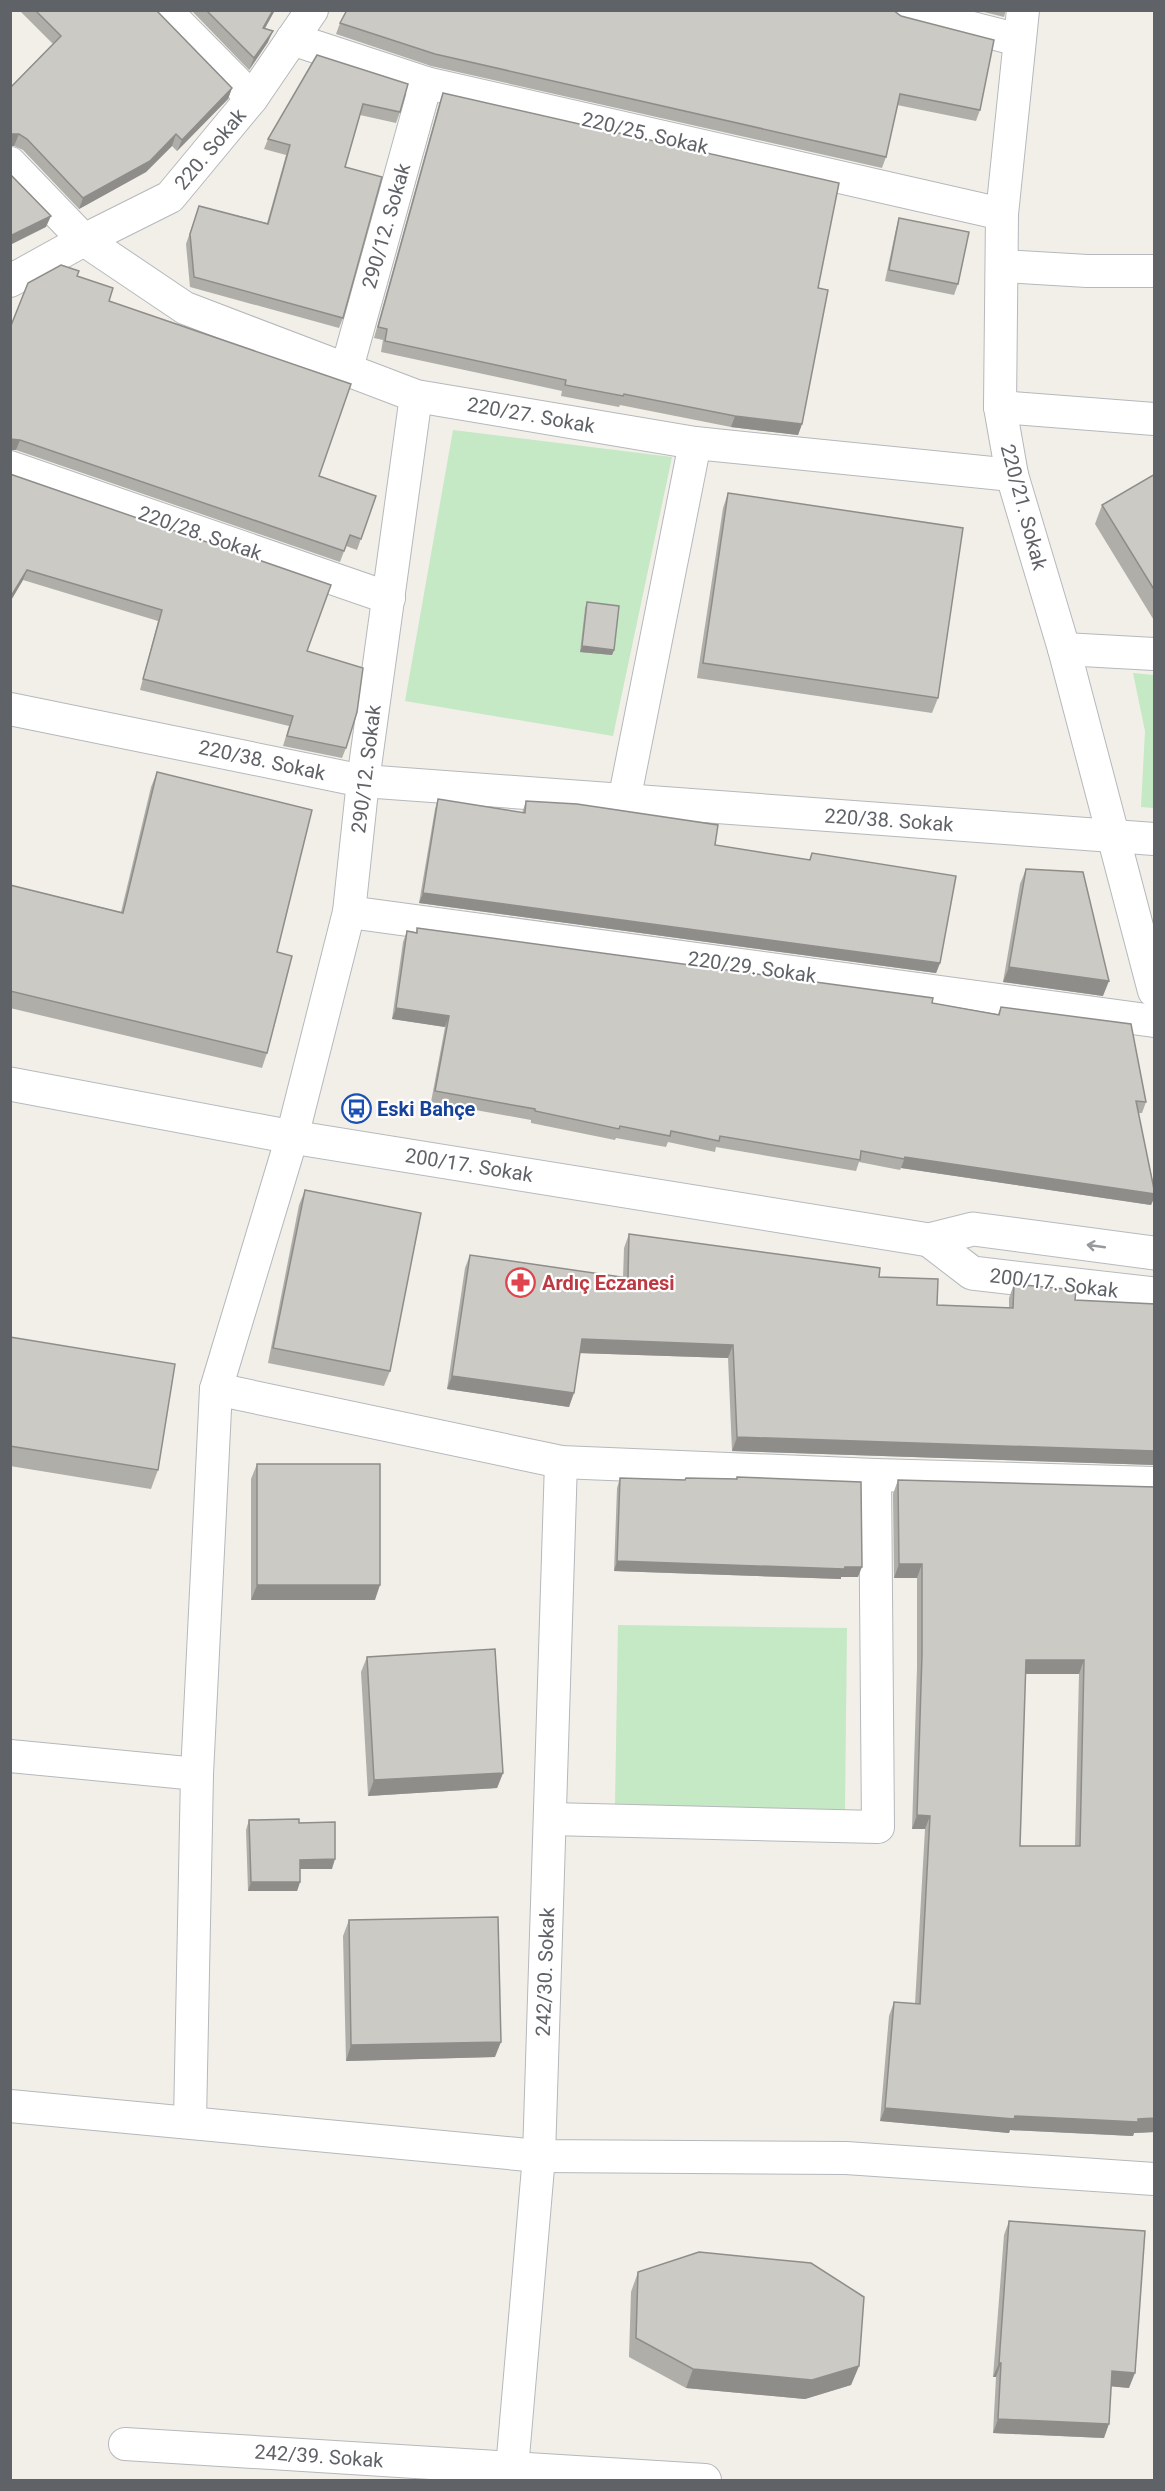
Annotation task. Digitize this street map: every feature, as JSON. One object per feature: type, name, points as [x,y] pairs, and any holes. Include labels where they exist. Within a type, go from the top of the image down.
[{"type":"street","points":[[165,10],[252,98]]},
{"type":"street","name":"220. Sokak","points":[[10,281],[84,240],[170,197],[252,98],[312,10]]},
{"type":"street","points":[[902,10],[1021,26]]},
{"type":"street","name":"220/21. Sokak","points":[[1021,26],[1002,214],[1000,407],[1012,475],[1064,649],[1112,837],[1155,991]]},
{"type":"street","name":"220/25. Sokak","points":[[292,39],[426,83],[1002,214]]},
{"type":"street","name":"290/12. Sokak","points":[[347,368],[426,83]]},
{"type":"street","name":"220/27. Sokak","points":[[10,163],[84,240],[185,308],[416,396],[695,443],[1012,475]]},
{"type":"street","points":[[1002,266],[1087,271],[1155,271]]},
{"type":"street","name":"290/12. Sokak","points":[[190,2121],[197,1774],[216,1389],[292,1137],[349,912],[363,781],[416,396]]},
{"type":"street","points":[[1000,407],[1155,419]]},
{"type":"street","points":[[624,801],[695,443]]},
{"type":"street","name":"220/28. Sokak","points":[[10,467],[389,598]]},
{"type":"street","points":[[1064,649],[1155,654]]},
{"type":"street","name":"220/38. Sokak","points":[[10,708],[363,781],[1112,837],[1155,838]]},
{"type":"street","name":"220/29. Sokak","points":[[349,912],[1155,1021]]},
{"type":"street","name":"200/17. Sokak","points":[[10,1084],[292,1137],[929,1240],[974,1229],[1155,1253]]},
{"type":"street","name":"200/17. Sokak","points":[[929,1240],[972,1273],[1155,1294]]},
{"type":"street","points":[[216,1389],[561,1462],[875,1475],[1155,1483]]},
{"type":"street","name":"242/30. Sokak","points":[[512,2474],[539,2156],[561,1462]]},
{"type":"street","points":[[550,1819],[878,1827],[875,1475]]},
{"type":"street","points":[[10,1756],[197,1774]]},
{"type":"street","points":[[10,2106],[190,2121],[539,2156],[846,2158],[1155,2178]]},
{"type":"street","name":"242/39. Sokak","points":[[125,2444],[512,2474],[705,2481]]},
{"type":"green space","points":[[453,430],[672,457],[613,736],[405,701]]},
{"type":"green space","points":[[1133,673],[1154,675],[1154,808],[1141,807],[1145,731]]},
{"type":"green space","points":[[618,1625],[847,1628],[845,1811],[615,1807]]},
{"type":"building","points":[[35,10],[156,10],[232,88],[182,140],[176,134],[150,161],[83,198],[27,139],[19,134],[10,134],[10,88],[61,36]]},
{"type":"building","points":[[206,10],[273,10],[263,28],[273,31],[254,58]]},
{"type":"building","points":[[347,10],[893,10],[901,16],[994,40],[980,110],[900,94],[886,157],[435,54],[340,23]]},
{"type":"building","points":[[317,55],[408,84],[400,112],[363,104],[345,167],[382,177],[343,318],[194,277],[190,234],[199,206],[268,224],[290,145],[268,139]]},
{"type":"building","points":[[443,93],[839,183],[818,288],[828,290],[802,424],[735,416],[565,385],[566,380],[385,341],[387,329],[378,327]]},
{"type":"building","points":[[10,174],[51,216],[10,236]]},
{"type":"building","points":[[899,218],[969,232],[958,284],[889,270]]},
{"type":"building","points":[[61,265],[79,271],[77,276],[113,288],[109,301],[351,384],[319,476],[376,496],[361,539],[350,535],[344,551],[20,440],[10,439],[10,328],[28,283]]},
{"type":"building","points":[[10,474],[331,585],[307,651],[363,668],[357,712],[346,748],[287,736],[293,716],[143,679],[162,610],[27,570],[10,598]]},
{"type":"building","points":[[1155,474],[1155,591],[1102,505]]},
{"type":"building","points":[[728,493],[963,528],[938,698],[703,663]]},
{"type":"building","points":[[587,602],[619,606],[614,650],[582,646]]},
{"type":"building","points":[[157,772],[312,810],[277,952],[292,956],[267,1053],[10,991],[10,885],[123,913]]},
{"type":"building","points":[[438,799],[525,813],[526,801],[577,804],[718,825],[715,845],[810,860],[812,853],[956,876],[940,963],[423,893]]},
{"type":"building","points":[[1026,869],[1083,872],[1109,981],[1009,967]]},
{"type":"building","points":[[417,928],[933,998],[932,1003],[999,1015],[1001,1007],[1131,1024],[1146,1102],[1136,1101],[1155,1194],[861,1151],[860,1160],[720,1136],[719,1141],[671,1131],[670,1136],[620,1126],[619,1129],[535,1111],[535,1109],[435,1091],[449,1016],[396,1008],[407,931],[417,933]]},
{"type":"building","points":[[305,1190],[421,1213],[390,1371],[273,1348]]},
{"type":"building","points":[[629,1234],[880,1268],[879,1277],[938,1279],[937,1305],[1013,1308],[1014,1284],[1076,1290],[1075,1300],[1155,1304],[1155,1451],[737,1437],[733,1345],[582,1339],[574,1393],[452,1376],[470,1255],[628,1278]]},
{"type":"building","points":[[10,1337],[175,1364],[158,1470],[10,1446]]},
{"type":"building","points":[[257,1464],[380,1464],[380,1585],[257,1585]]},
{"type":"building","points":[[737,1477],[861,1482],[862,1567],[845,1567],[844,1569],[617,1561],[620,1478],[685,1480],[686,1478],[737,1479]]},
{"type":"building","points":[[898,1480],[1155,1487],[1155,2118],[1138,2119],[1138,2122],[1015,2116],[1014,2119],[885,2108],[894,2002],[920,2004],[930,1816],[917,1815],[922,1564],[899,1564]],"holes":[[[1026,1660],[1084,1660],[1080,1846],[1020,1846]]]},
{"type":"building","points":[[495,1649],[503,1773],[374,1780],[367,1657]]},
{"type":"building","points":[[299,1819],[299,1823],[335,1822],[335,1859],[300,1860],[300,1882],[251,1882],[249,1820]]},
{"type":"building","points":[[498,1917],[501,2042],[351,2045],[349,1920]]},
{"type":"building","points":[[1009,2221],[1145,2231],[1135,2373],[1112,2371],[1109,2424],[998,2419],[1001,2363],[999,2363]]},
{"type":"building","points":[[699,2252],[811,2263],[864,2297],[859,2366],[812,2380],[693,2369],[636,2338],[638,2272]]},
{"type":"place","name":"Eski Bahçe","points":[[356,1109]]},
{"type":"place","name":"Ardıç Eczanesi","points":[[521,1283]]}]
